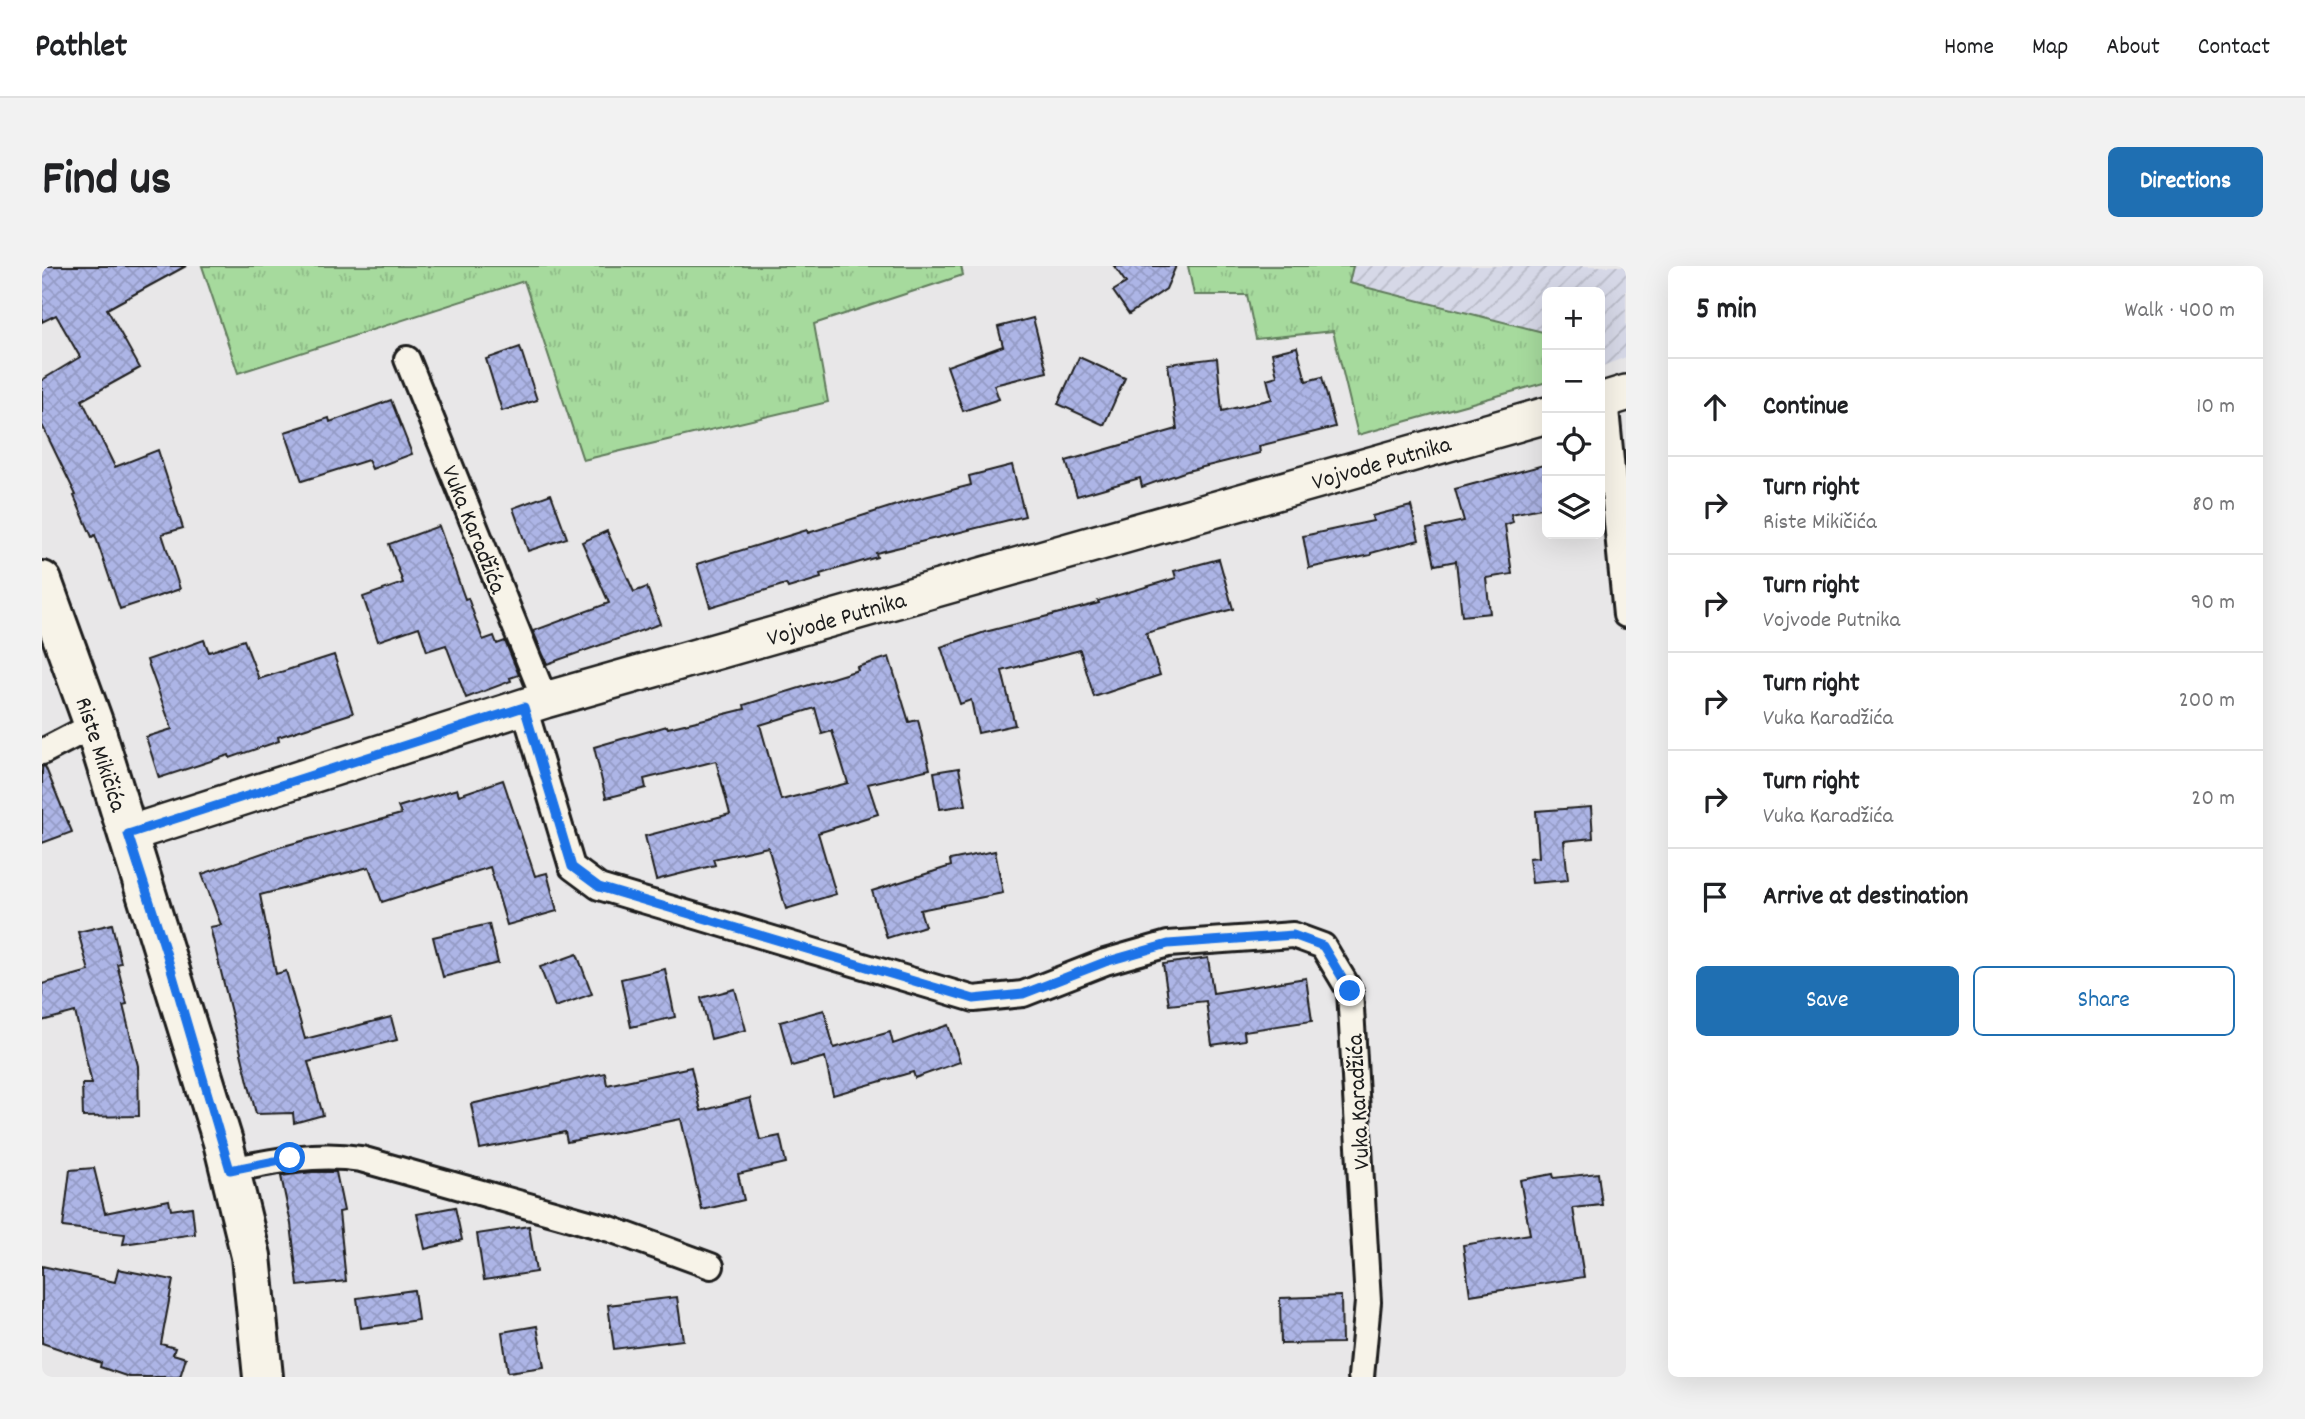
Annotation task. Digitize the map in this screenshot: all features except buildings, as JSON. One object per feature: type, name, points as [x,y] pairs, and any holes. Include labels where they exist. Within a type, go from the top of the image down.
[{"type":"main road","name":"Riste Mikičića","points":[[42,581],[94,725],[166,952],[230,1170],[251,1256],[263,1377]]},
{"type":"street","name":"Vuka Karadžića","points":[[407,359],[534,703],[572,867],[599,887],[974,999],[1023,994],[1105,962],[1168,944],[1293,935],[1323,946],[1350,991],[1368,1302],[1361,1377]]},
{"type":"street","points":[[1610,397],[1626,615]]},
{"type":"street","name":"Vojvode Putnika","points":[[128,834],[534,703],[1542,416]]},
{"type":"street","points":[[42,752],[94,725]]},
{"type":"street","points":[[230,1170],[290,1158],[335,1155],[361,1159],[610,1229],[711,1266]]},
{"type":"shaded area","points":[[1353,266],[1626,266],[1626,357],[1605,365],[1605,287],[1542,287],[1542,332],[1348,283]]},
{"type":"green space","points":[[202,266],[961,266],[963,275],[814,324],[828,402],[583,460],[524,281],[238,373]]},
{"type":"green space","points":[[1188,266],[1353,266],[1349,283],[1542,332],[1542,383],[1358,435],[1333,331],[1256,339],[1247,295],[1194,295]]},
{"type":"route","points":[[290,1158],[230,1170],[128,834],[524,707],[572,867],[599,887],[974,999],[1023,994],[1105,962],[1168,944],[1293,935],[1323,946],[1350,991]]}]
